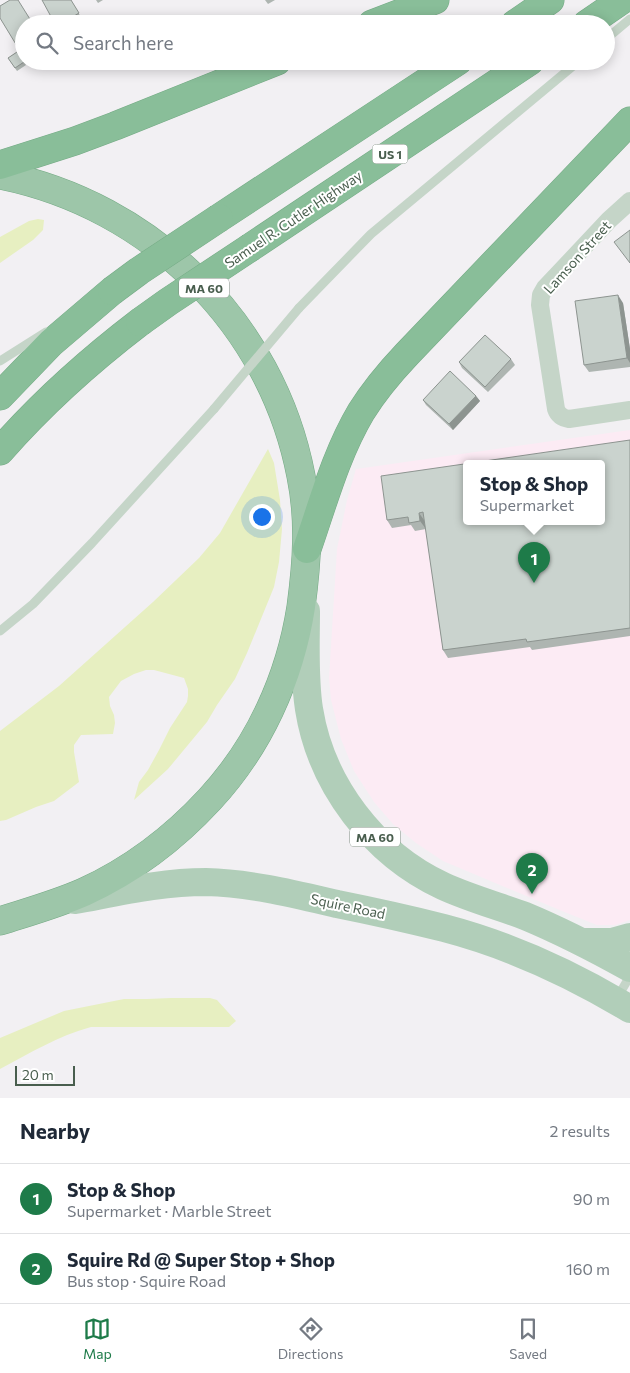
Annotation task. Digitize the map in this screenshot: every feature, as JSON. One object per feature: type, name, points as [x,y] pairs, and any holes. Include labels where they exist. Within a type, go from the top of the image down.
[{"type":"highway","points":[[396,15],[435,0]]},
{"type":"highway","points":[[528,15],[550,0]]},
{"type":"highway","points":[[600,15],[622,0]]},
{"type":"highway","points":[[0,166],[116,126],[255,70]]},
{"type":"highway","points":[[0,396],[52,343],[82,316],[139,271],[444,70]]},
{"type":"highway","name":"Samuel R. Cutler Highway","points":[[0,451],[29,419],[81,369],[140,322],[516,70]]},
{"type":"highway","points":[[0,921],[49,905],[94,887],[114,876],[162,844],[212,797],[257,734],[270,711],[281,684],[297,626],[307,558],[345,443],[362,412],[382,382],[407,354],[630,121]]},
{"type":"highway","name":"MA 60","points":[[0,175],[67,194],[124,223],[145,236],[176,260],[206,289],[226,312],[260,362],[287,423],[302,480],[306,511],[307,558]]},
{"type":"main road","name":"MA 60","points":[[307,558],[306,680],[312,723],[324,764],[338,790],[355,814],[388,850],[416,872],[459,893],[524,916],[583,942],[630,968]]},
{"type":"main road","name":"Squire Road","points":[[49,905],[163,884],[208,882],[254,887],[394,916],[477,938],[540,962],[623,1005]]},
{"type":"main road","points":[[583,942],[612,942],[630,937]]},
{"type":"street","name":"Lamson Street","points":[[630,201],[609,220],[545,288],[540,308],[556,409],[561,416],[569,419],[630,410]]},
{"type":"lane","points":[[615,32],[630,19]]},
{"type":"lane","points":[[0,631],[33,604],[92,543],[214,409],[299,308],[371,234],[568,70]]},
{"type":"lane","points":[[0,361],[112,291]]},
{"type":"lane","points":[[623,1005],[630,976]]},
{"type":"shaded area","points":[[630,430],[630,920],[615,925],[597,925],[443,861],[416,843],[393,824],[374,802],[354,771],[341,739],[331,700],[329,678],[337,549],[347,500],[356,469]]},
{"type":"green space","points":[[44,220],[43,230],[33,240],[0,263],[0,237],[29,221]]},
{"type":"green space","points":[[268,449],[274,463],[280,500],[282,529],[279,562],[274,587],[235,679],[207,722],[168,769],[134,800],[139,782],[148,770],[170,728],[187,702],[188,689],[184,678],[154,670],[146,670],[134,674],[121,681],[109,697],[115,723],[113,734],[81,735],[74,745],[79,782],[54,801],[0,821],[0,731],[59,686],[199,558],[220,533]]},
{"type":"green space","points":[[210,998],[217,1000],[236,1021],[229,1027],[91,1027],[56,1040],[0,1069],[0,1038],[64,1011],[124,999]]},
{"type":"building","points":[[10,0],[18,0],[27,15],[15,15],[15,43],[0,18],[0,6]]},
{"type":"building","points":[[42,0],[71,0],[79,13],[76,15],[50,15]]},
{"type":"building","points":[[15,53],[15,68],[8,58]]},
{"type":"building","points":[[630,230],[630,263],[614,242]]},
{"type":"building","points":[[618,295],[627,358],[584,365],[575,301]]},
{"type":"building","points":[[485,335],[511,359],[485,387],[459,362]]},
{"type":"building","points":[[450,371],[476,396],[449,424],[423,400]]},
{"type":"building","points":[[630,440],[630,628],[527,642],[526,639],[443,650],[423,512],[419,513],[420,521],[409,523],[408,517],[387,520],[381,476],[463,464],[463,525],[605,525],[605,460],[492,460]]},
{"type":"place","name":"Stop & Shop","points":[[534,583]]},
{"type":"place","name":"Squire Rd @ Super Stop + Shop","points":[[532,894]]}]
